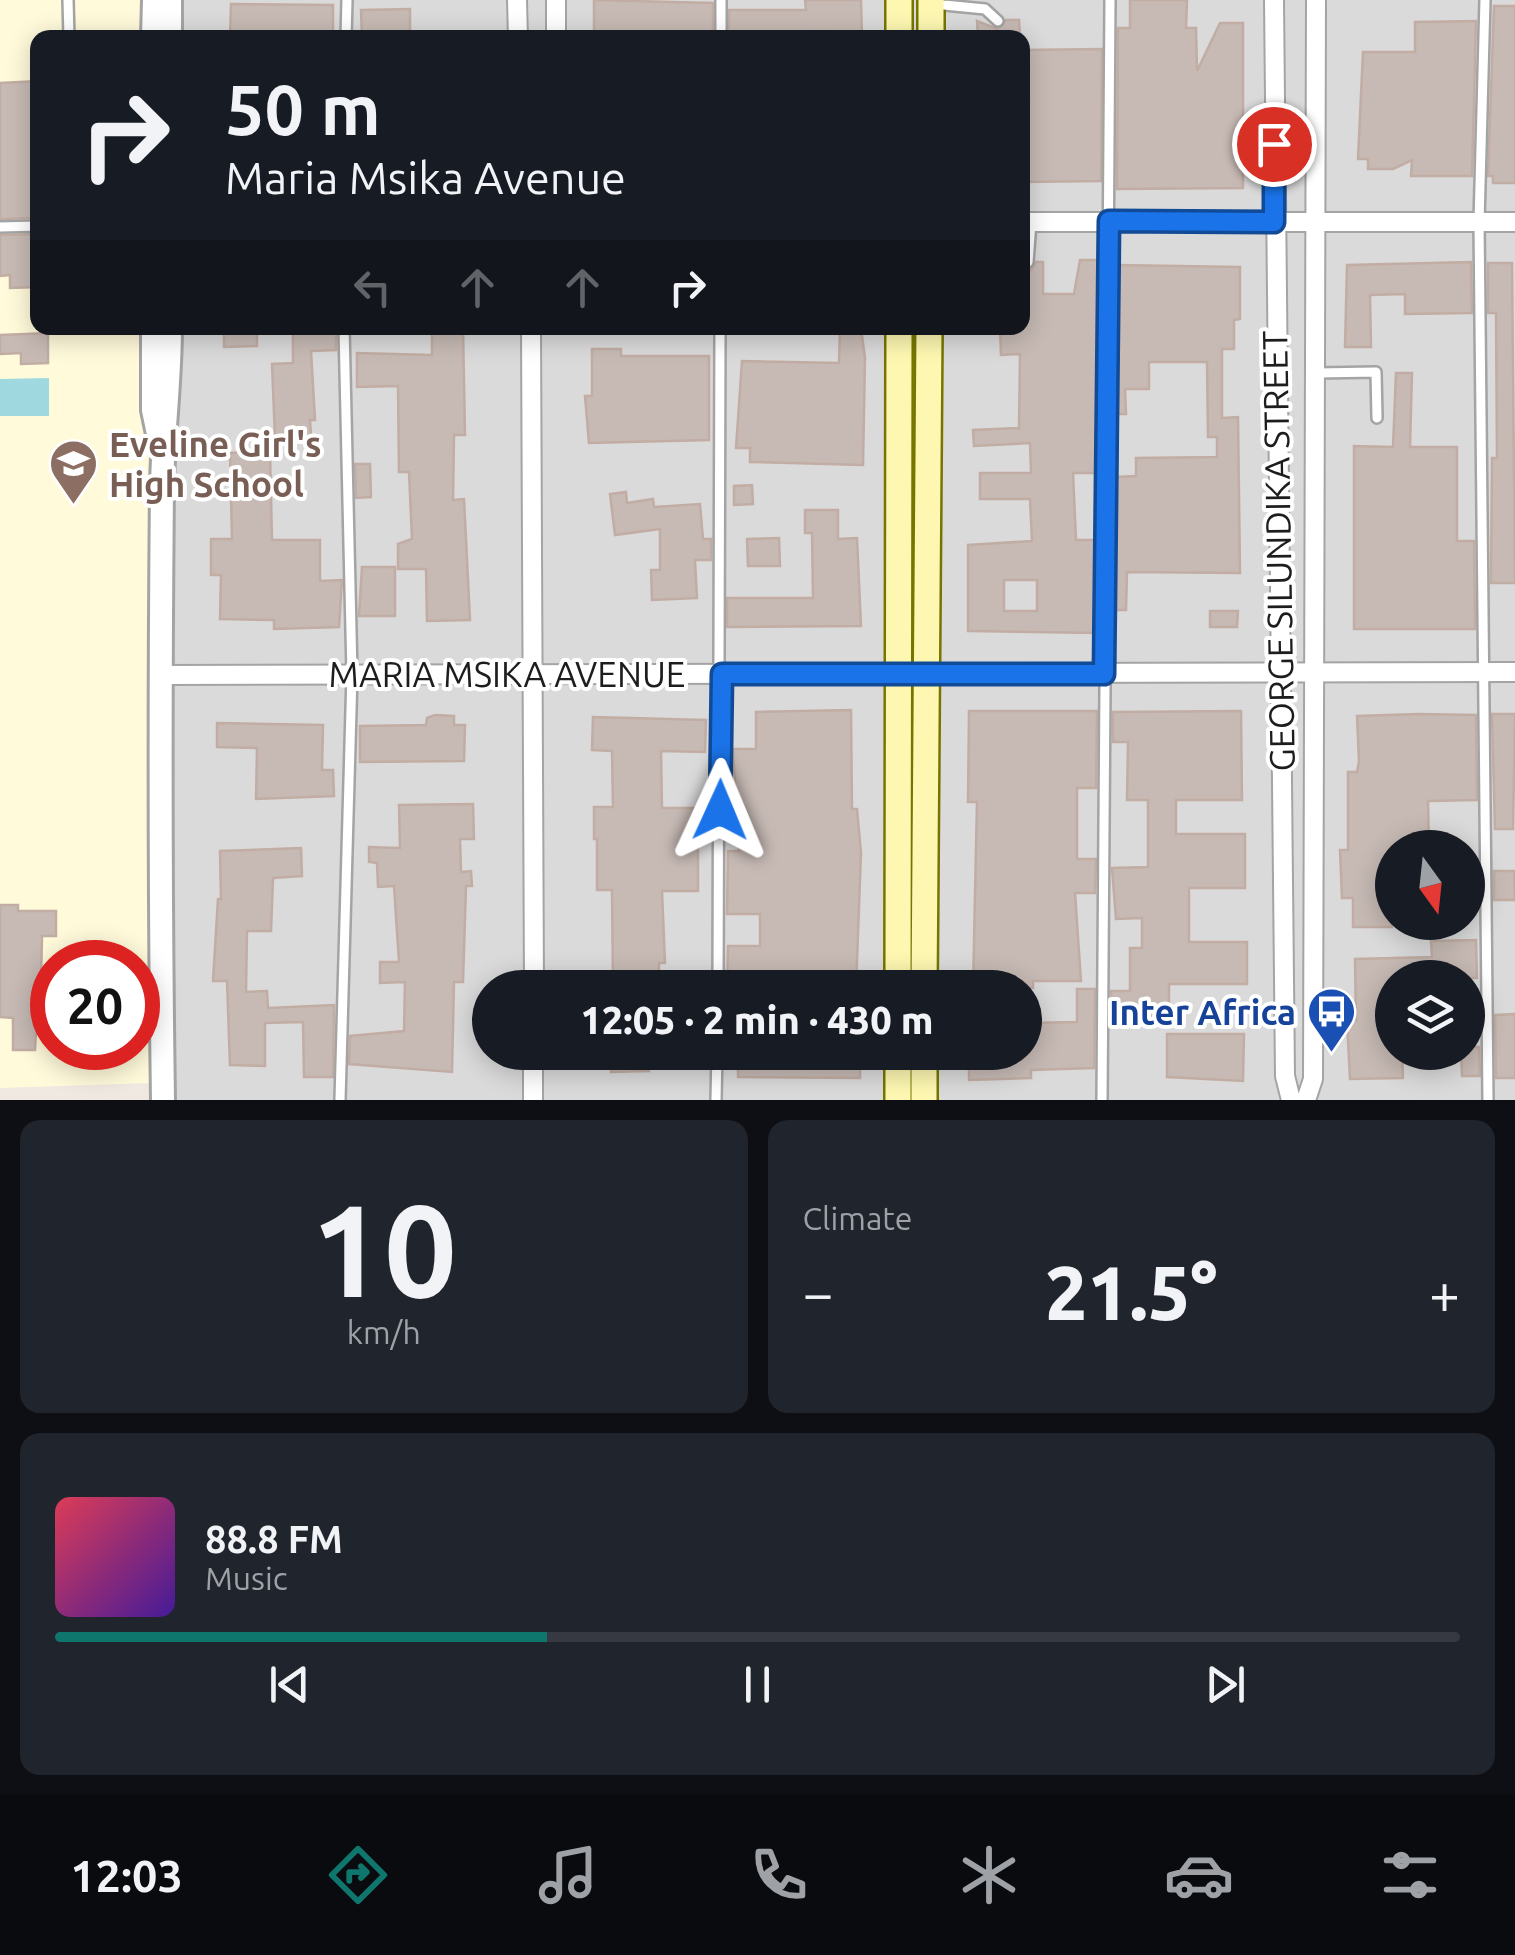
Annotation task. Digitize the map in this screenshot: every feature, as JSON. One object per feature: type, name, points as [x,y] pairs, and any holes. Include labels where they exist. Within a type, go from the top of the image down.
[{"type":"main road","points":[[899,0],[899,30]]},
{"type":"main road","points":[[931,2],[931,30]]},
{"type":"main road","points":[[898,970],[899,335]]},
{"type":"main road","points":[[924,970],[929,335]]},
{"type":"main road","points":[[898,1070],[898,1100]]},
{"type":"main road","points":[[924,1070],[924,1100]]},
{"type":"street","points":[[153,30],[154,0]]},
{"type":"street","points":[[170,0],[170,30]]},
{"type":"street","points":[[517,0],[518,30]]},
{"type":"street","points":[[556,0],[556,30]]},
{"type":"street","name":"GEORGE SILUNDIKA STREET","points":[[1274,0],[1285,1084],[1291,1100]]},
{"type":"street","name":"GEORGE SILUNDIKA STREET","points":[[1306,1100],[1313,1079],[1316,0]]},
{"type":"street","points":[[1030,222],[1515,222]]},
{"type":"street","points":[[153,335],[153,410],[162,452]]},
{"type":"street","points":[[163,1100],[162,452],[170,402],[170,335]]},
{"type":"street","points":[[531,335],[534,970]]},
{"type":"street","name":"MARIA MSIKA AVENUE","points":[[160,674],[1515,672]]},
{"type":"street","points":[[533,1070],[533,1100]]},
{"type":"lane","points":[[68,0],[69,30]]},
{"type":"lane","points":[[346,30],[347,0]]},
{"type":"lane","points":[[720,30],[721,0]]},
{"type":"lane","points":[[1102,1100],[1110,0]]},
{"type":"lane","points":[[1485,0],[1479,222],[1488,1100]]},
{"type":"lane","points":[[931,2],[985,9],[998,20]]},
{"type":"lane","points":[[0,227],[30,226]]},
{"type":"lane","points":[[340,1100],[352,674],[344,335]]},
{"type":"lane","points":[[718,970],[720,335]]},
{"type":"lane","points":[[1317,372],[1376,372],[1376,418]]},
{"type":"lane","points":[[716,1100],[717,1070]]},
{"type":"shaded area","name":"Eveline Girl's High School","points":[[0,0],[145,0],[146,30],[30,30],[30,335],[148,335],[150,940],[30,940],[30,1070],[151,1070],[151,1083],[0,1088]]},
{"type":"shaded area","points":[[180,0],[1515,0],[1515,1100],[171,1100],[168,666],[174,335],[1030,335],[1030,30],[179,30]]},
{"type":"water","points":[[49,378],[49,416],[0,416],[0,379]]},
{"type":"building","points":[[594,0],[713,3],[713,30],[594,30]]},
{"type":"building","points":[[805,0],[861,0],[862,30],[729,30],[729,10],[806,10]]},
{"type":"building","points":[[1130,0],[1187,0],[1186,28],[1196,28],[1197,71],[1220,23],[1243,23],[1243,188],[1117,189],[1118,28],[1130,28]]},
{"type":"building","points":[[231,4],[333,5],[333,30],[230,30]]},
{"type":"building","points":[[1494,6],[1515,6],[1515,183],[1493,183],[1493,176],[1488,176]]},
{"type":"building","points":[[410,9],[410,30],[362,30],[361,10]]},
{"type":"building","points":[[1006,20],[1019,20],[1020,30],[978,30],[977,21],[997,29]]},
{"type":"building","points":[[1476,21],[1472,176],[1411,176],[1412,160],[1393,169],[1368,169],[1368,159],[1358,159],[1363,52],[1415,52],[1415,22]]},
{"type":"building","points":[[1102,49],[1101,181],[1030,182],[1030,50]]},
{"type":"building","points":[[30,81],[30,218],[0,219],[0,83]]},
{"type":"building","points":[[30,234],[30,287],[10,288],[10,275],[0,276],[0,235]]},
{"type":"building","points":[[1080,260],[1100,260],[1098,473],[1073,473],[1076,540],[1098,540],[1097,633],[968,631],[968,545],[1032,541],[1030,499],[980,499],[980,473],[1031,473],[1030,443],[974,446],[973,430],[1019,428],[1020,354],[1001,355],[1000,335],[1030,335],[1030,270],[1036,262],[1043,262],[1043,294],[1074,294]],"holes":[[[1004,580],[1037,580],[1037,611],[1004,611]]]},
{"type":"building","points":[[1471,262],[1472,313],[1405,314],[1405,294],[1370,295],[1371,347],[1345,347],[1347,265]]},
{"type":"building","points":[[1488,263],[1512,263],[1515,583],[1491,583],[1492,458],[1497,458],[1496,313],[1488,313]]},
{"type":"building","points":[[1116,265],[1240,267],[1240,319],[1234,320],[1234,349],[1222,349],[1222,418],[1238,417],[1240,573],[1127,572],[1126,610],[1114,610],[1115,477],[1136,476],[1136,458],[1217,457],[1217,437],[1208,437],[1207,362],[1149,362],[1149,389],[1125,389],[1126,414],[1115,414]]},
{"type":"building","points":[[0,335],[48,335],[48,363],[21,364],[21,353],[0,354]]},
{"type":"building","points":[[224,335],[257,335],[257,346],[224,347]]},
{"type":"building","points":[[293,335],[336,335],[336,350],[311,351],[315,420],[310,420],[311,436],[275,438],[272,364],[293,363]]},
{"type":"building","points":[[432,335],[463,335],[465,435],[454,435],[453,500],[464,499],[470,620],[427,621],[426,569],[398,569],[398,544],[412,539],[409,472],[399,472],[398,386],[357,387],[357,353],[432,355]]},
{"type":"building","points":[[840,335],[862,335],[863,465],[750,462],[750,448],[736,448],[742,361],[839,363]]},
{"type":"building","points":[[592,349],[621,349],[621,356],[709,356],[709,440],[589,443],[585,396],[592,396]]},
{"type":"building","points":[[1396,373],[1412,373],[1410,447],[1457,447],[1457,541],[1474,541],[1475,629],[1354,629],[1354,446],[1393,447]]},
{"type":"building","points":[[270,451],[272,540],[320,540],[320,581],[342,580],[339,627],[274,629],[274,620],[220,619],[221,575],[211,575],[211,539],[232,539],[230,453]]},
{"type":"building","points":[[355,464],[370,464],[371,497],[356,498]]},
{"type":"building","points":[[752,485],[753,504],[734,505],[734,486]]},
{"type":"building","points":[[626,492],[627,503],[653,499],[654,507],[700,504],[703,539],[711,539],[711,560],[695,560],[697,598],[652,600],[651,570],[660,570],[660,529],[615,535],[610,494]]},
{"type":"building","points":[[805,510],[838,510],[838,539],[857,538],[861,626],[727,627],[727,598],[813,598],[812,533],[805,533]]},
{"type":"building","points":[[779,538],[780,566],[748,566],[747,539]]},
{"type":"building","points":[[362,567],[395,567],[395,616],[359,616]]},
{"type":"building","points":[[1210,611],[1238,611],[1237,627],[1210,627]]},
{"type":"building","points":[[851,710],[852,809],[857,809],[861,853],[857,970],[727,970],[728,946],[760,946],[760,914],[727,914],[728,851],[739,851],[733,749],[756,749],[756,712]]},
{"type":"building","points":[[969,711],[1097,711],[1096,788],[1077,788],[1077,859],[1096,859],[1095,893],[1075,893],[1081,981],[1042,981],[1042,970],[973,970],[977,802],[968,802]]},
{"type":"building","points":[[1241,711],[1242,800],[1176,800],[1176,834],[1245,834],[1245,888],[1189,888],[1189,942],[1247,942],[1247,984],[1169,984],[1169,1019],[1111,1019],[1111,991],[1130,991],[1130,948],[1142,948],[1142,918],[1116,919],[1112,868],[1148,867],[1148,800],[1127,800],[1128,742],[1113,742],[1113,712]]},
{"type":"building","points":[[1492,714],[1515,714],[1513,829],[1495,829]]},
{"type":"building","points":[[1476,715],[1477,800],[1428,801],[1429,830],[1375,830],[1375,927],[1353,927],[1353,898],[1342,898],[1340,850],[1348,850],[1348,772],[1357,772],[1359,761],[1357,716]]},
{"type":"building","points":[[454,716],[454,725],[465,725],[464,761],[360,762],[360,726],[426,725],[427,718]]},
{"type":"building","points":[[593,717],[706,720],[705,752],[661,751],[662,808],[704,808],[704,836],[698,836],[698,891],[662,891],[665,963],[659,963],[659,970],[613,970],[612,890],[597,890],[594,839],[594,807],[613,807],[612,751],[592,750]]},
{"type":"building","points":[[217,723],[323,725],[322,770],[333,770],[334,796],[256,799],[257,748],[217,747]]},
{"type":"building","points":[[473,804],[474,839],[460,839],[461,872],[471,871],[472,886],[466,886],[463,982],[454,982],[452,1072],[349,1064],[350,1036],[404,1031],[405,982],[380,983],[380,962],[399,962],[394,886],[378,887],[377,863],[369,862],[369,847],[400,848],[399,805]]},
{"type":"building","points":[[301,848],[302,876],[273,878],[271,931],[247,931],[246,992],[267,991],[268,1008],[334,1005],[333,1077],[304,1077],[303,1022],[265,1023],[265,1066],[230,1065],[227,981],[213,981],[221,899],[220,851]]},
{"type":"building","points":[[1494,871],[1514,871],[1515,900],[1494,900]]},
{"type":"building","points":[[0,905],[18,905],[18,911],[56,911],[56,936],[30,940],[30,1050],[13,1050],[13,1018],[0,1017]]},
{"type":"building","points":[[1476,940],[1477,960],[1375,960],[1375,1070],[1403,1070],[1403,1078],[1350,1079],[1347,1021],[1356,1021],[1355,959],[1432,957],[1431,941]]},
{"type":"building","points":[[1077,989],[1095,989],[1094,1068],[1042,1070],[1042,1023],[1077,1022]]},
{"type":"building","points":[[1515,1014],[1515,1078],[1496,1078],[1495,1015]]},
{"type":"building","points":[[1167,1034],[1244,1034],[1243,1081],[1167,1077]]},
{"type":"building","points":[[738,1070],[860,1070],[860,1078],[738,1077]]},
{"type":"building","points":[[969,1070],[1031,1070],[1031,1078],[969,1080]]},
{"type":"building","points":[[1462,1070],[1480,1070],[1480,1076],[1462,1076]]},
{"type":"place","name":"Eveline Girl's High School","points":[[74,506]]},
{"type":"place","name":"Inter Africa","points":[[1331,1054]]},
{"type":"route","points":[[720,810],[722,674],[1104,674],[1109,221],[1274,222],[1274,144]]}]
